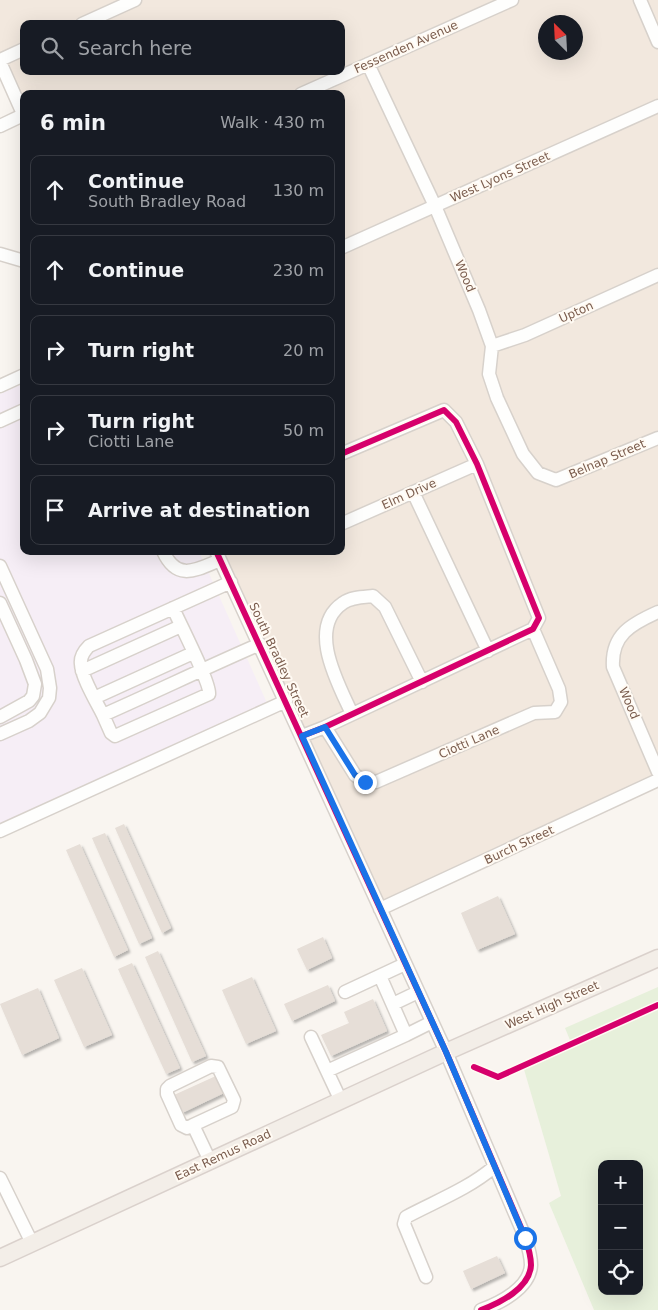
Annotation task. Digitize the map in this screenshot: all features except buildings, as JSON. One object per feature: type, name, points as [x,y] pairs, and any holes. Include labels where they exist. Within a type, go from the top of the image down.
[{"type":"main road","name":"West High Street","points":[[446,1052],[658,958]]},
{"type":"main road","name":"East Remus Road","points":[[0,1258],[446,1052]]},
{"type":"street","points":[[91,20],[135,0]]},
{"type":"street","name":"Fessenden Avenue","points":[[345,74],[512,0]]},
{"type":"street","points":[[640,0],[658,42]]},
{"type":"street","points":[[20,51],[0,61],[20,109]]},
{"type":"street","name":"Wood","points":[[368,64],[435,206],[479,310],[492,346],[489,374],[497,398],[523,454],[538,473],[556,480]]},
{"type":"street","name":"Fessenden Avenue","points":[[310,90],[343,75]]},
{"type":"street","name":"West Lyons Street","points":[[345,246],[658,106]]},
{"type":"street","points":[[0,126],[20,117]]},
{"type":"street","points":[[0,254],[20,260]]},
{"type":"street","name":"Upton","points":[[492,346],[526,335],[658,275]]},
{"type":"street","points":[[0,386],[20,377]]},
{"type":"street","points":[[302,736],[533,630],[539,618],[477,464],[456,422],[444,410],[345,452]]},
{"type":"street","points":[[0,421],[20,412]]},
{"type":"street","name":"Belnap Street","points":[[556,480],[658,438]]},
{"type":"street","name":"Elm Drive","points":[[345,522],[477,464]]},
{"type":"street","points":[[413,492],[488,651]]},
{"type":"street","points":[[165,555],[172,566],[189,572],[217,555]]},
{"type":"street","name":"South Bradley Street","points":[[219,555],[446,1052],[525,1238],[531,1266],[524,1284],[499,1304],[481,1310]]},
{"type":"street","points":[[0,566],[47,669],[50,688],[49,698],[40,713],[30,721],[0,734]]},
{"type":"street","points":[[173,608],[210,688],[209,694],[115,736],[111,734],[82,671],[80,665],[82,655],[89,646],[173,608],[231,582]]},
{"type":"street","points":[[352,714],[332,669],[325,641],[327,626],[332,613],[343,603],[355,598],[373,596],[386,607],[422,682]]},
{"type":"street","points":[[0,603],[35,684],[33,696],[29,701],[0,717]]},
{"type":"street","name":"Wood","points":[[658,612],[642,620],[622,634],[612,653],[614,667],[658,772]]},
{"type":"street","points":[[82,671],[181,626]]},
{"type":"street","name":"Ciotti Lane","points":[[325,727],[355,775],[365,782],[376,782],[534,713],[555,712],[561,702],[559,689],[533,630]]},
{"type":"street","points":[[102,715],[260,644]]},
{"type":"street","points":[[94,698],[193,653]]},
{"type":"street","points":[[0,831],[286,701]]},
{"type":"street","name":"Burch Street","points":[[380,909],[658,780]]},
{"type":"street","points":[[345,992],[405,964]]},
{"type":"street","points":[[380,976],[406,1035]]},
{"type":"street","points":[[392,1004],[418,992]]},
{"type":"street","points":[[327,1071],[432,1022]]},
{"type":"street","points":[[311,1037],[341,1100]]},
{"type":"street","points":[[211,1066],[218,1067],[234,1103],[232,1107],[193,1125],[187,1128],[181,1124],[167,1094],[167,1089],[211,1066]]},
{"type":"street","points":[[193,1125],[210,1161]]},
{"type":"street","points":[[426,1277],[404,1224],[406,1217],[459,1191],[484,1176],[494,1167]]},
{"type":"street","points":[[0,1178],[32,1243]]},
{"type":"shaded area","points":[[0,0],[658,0],[658,782],[380,909],[220,555],[345,555],[345,90],[20,90],[20,110],[0,66]]},
{"type":"shaded area","points":[[20,385],[20,555],[201,555],[267,703],[0,825],[0,394]]},
{"type":"green space","points":[[658,987],[658,1310],[594,1310],[549,1203],[561,1196],[523,1066],[572,1045],[565,1028]]},
{"type":"cycle path","points":[[302,736],[325,727],[533,629],[539,618],[477,464],[456,422],[444,410],[345,452]]},
{"type":"cycle path","points":[[218,555],[446,1052],[525,1237],[531,1265],[525,1281],[513,1294],[481,1310]]},
{"type":"cycle path","points":[[474,1067],[498,1077],[658,1005]]},
{"type":"route","points":[[365,782],[355,775],[325,727],[302,736],[446,1052],[525,1238]]}]
